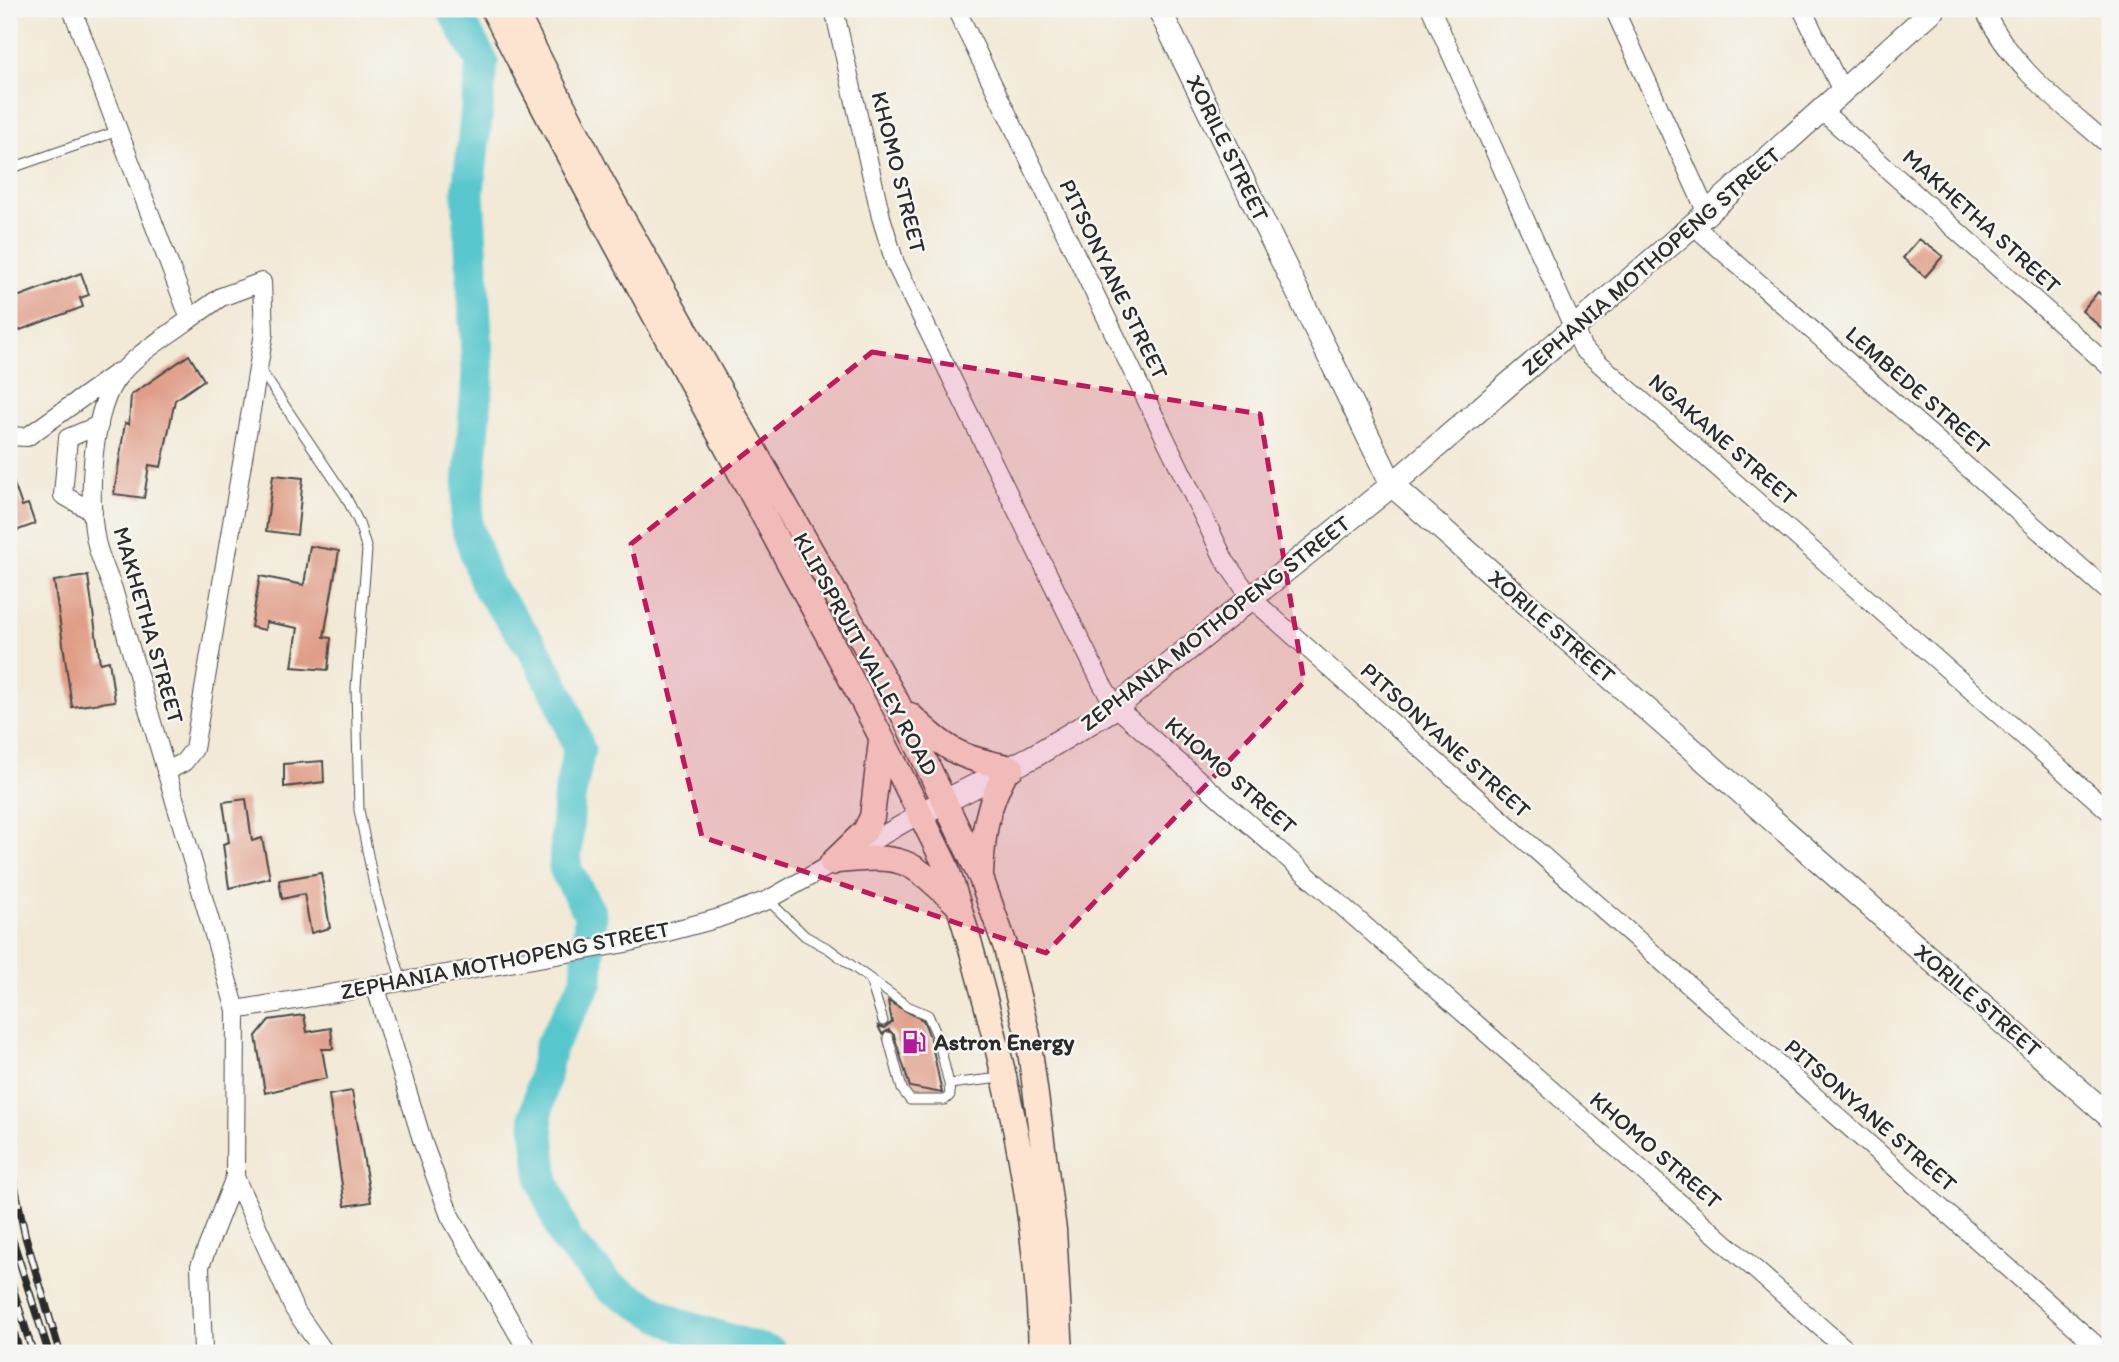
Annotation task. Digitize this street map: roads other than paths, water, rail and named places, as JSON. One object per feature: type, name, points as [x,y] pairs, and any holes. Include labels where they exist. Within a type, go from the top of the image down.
[{"type":"main road","name":"KLIPSPRUIT VALLEY ROAD","points":[[492,9],[572,166],[772,528],[920,814],[961,908],[1022,1154],[1034,1234],[1041,1353]]},
{"type":"main road","name":"KLIPSPRUIT VALLEY ROAD","points":[[514,9],[603,184],[897,702],[981,878],[1006,948],[1028,1037],[1054,1230],[1061,1353]]},
{"type":"main road","points":[[897,702],[939,743],[955,753],[970,760],[1009,770],[990,800],[985,825],[981,878]]},
{"type":"main road","points":[[834,862],[865,831],[872,817],[881,741]]},
{"type":"main road","points":[[834,862],[881,856],[907,862],[961,908]]},
{"type":"street","points":[[72,9],[190,320]]},
{"type":"street","name":"KHOMO STREET","points":[[834,9],[881,216],[895,263],[1096,672],[1116,707],[1850,1353]]},
{"type":"street","name":"PITSONYANE STREET","points":[[956,9],[1225,561],[1251,598],[2105,1353]]},
{"type":"street","name":"XORILE STREET","points":[[1159,9],[1392,485],[2109,1113]]},
{"type":"street","name":"NGAKANE STREET","points":[[1431,9],[1572,330],[1583,349],[2110,812]]},
{"type":"street","name":"LEMBEDE STREET","points":[[1614,9],[1700,219],[2110,593]]},
{"type":"street","points":[[1802,9],[1842,91]]},
{"type":"street","name":"ZEPHANIA MOTHOPENG STREET","points":[[236,1010],[626,943],[716,919],[768,900],[920,814],[1009,770],[1116,707],[1392,485],[1700,219],[1934,9]]},
{"type":"street","points":[[1984,9],[2001,42],[2015,61],[2110,146]]},
{"type":"street","name":"MAKHETHA STREET","points":[[1822,111],[2110,367]]},
{"type":"street","name":"MAKHETHA STREET","points":[[235,1177],[236,1010],[113,589],[97,548],[93,512],[99,425],[115,381],[136,359],[221,297],[262,282],[264,333],[259,368]]},
{"type":"street","points":[[9,436],[27,437],[136,359]]},
{"type":"street","points":[[166,772],[184,762],[194,749],[259,368]]},
{"type":"street","points":[[93,512],[63,495],[68,438],[99,425]]},
{"type":"street","points":[[375,985],[423,1143],[450,1216],[529,1353]]},
{"type":"street","points":[[203,1353],[200,1266],[235,1177]]},
{"type":"street","points":[[235,1177],[294,1309],[325,1353]]},
{"type":"lane","points":[[9,169],[118,131]]},
{"type":"lane","points":[[259,368],[346,497],[359,523],[366,550],[356,687],[359,810],[376,895],[402,981]]},
{"type":"lane","points":[[768,900],[805,936],[870,978],[907,1006],[928,1016],[939,1038],[949,1084],[950,1095],[946,1100],[910,1100],[902,1089],[888,1037]]},
{"type":"lane","points":[[870,978],[883,1021]]},
{"type":"lane","points":[[949,1084],[1004,1078]]},
{"type":"waterway","points":[[453,9],[482,62],[468,192],[478,374],[466,524],[487,585],[533,648],[561,700],[579,750],[569,799],[565,868],[590,914],[587,981],[550,1047],[536,1115],[543,1181],[566,1240],[610,1287],[677,1324],[771,1353]]},
{"type":"railway","points":[[9,1159],[25,1235],[60,1353]]},
{"type":"railway","points":[[9,1229],[49,1353]]},
{"type":"railway","points":[[9,1276],[33,1353]]},
{"type":"railway","points":[[9,1317],[20,1353]]},
{"type":"place","name":"Astron Energy","points":[[914,1042]]}]
